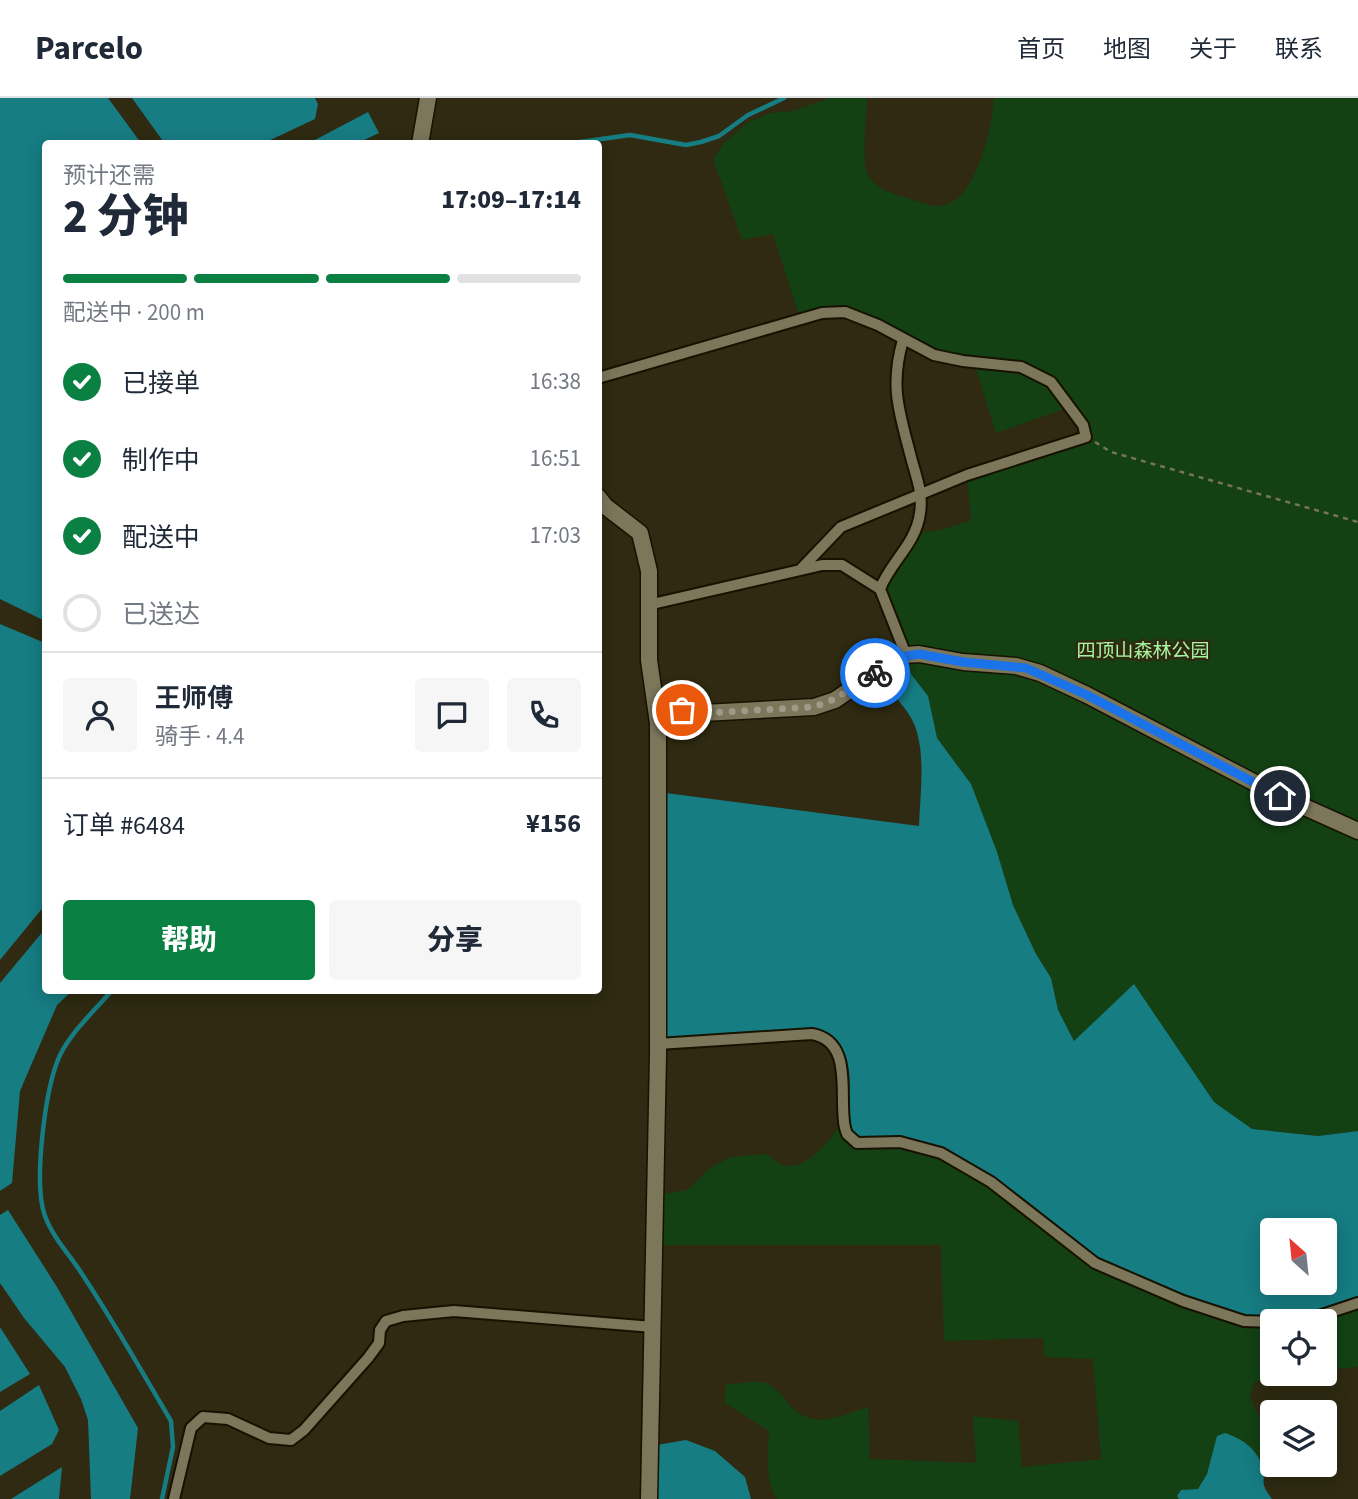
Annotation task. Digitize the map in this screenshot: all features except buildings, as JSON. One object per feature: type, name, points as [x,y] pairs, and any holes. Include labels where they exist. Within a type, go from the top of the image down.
[{"type":"main road","points":[[421,140],[428,98]]},
{"type":"main road","points":[[602,502],[640,533],[649,571],[649,660],[658,723],[658,1044],[649,1499]]},
{"type":"main road","points":[[656,705],[704,713],[814,707],[835,699],[889,663],[919,654],[963,662],[1016,666],[1040,673],[1087,695],[1280,796],[1358,831]]},
{"type":"street","points":[[602,376],[822,313],[845,312],[878,325],[934,355],[1021,367],[1051,382],[1083,425],[1087,437],[967,475],[841,527],[800,570]]},
{"type":"street","points":[[880,589],[915,534],[922,494],[895,393],[897,359],[903,340]]},
{"type":"street","points":[[648,605],[822,565],[842,565],[880,589],[906,656]]},
{"type":"street","points":[[658,1044],[812,1034],[821,1036],[829,1040],[838,1051],[845,1128],[847,1134],[858,1143],[901,1142],[941,1153],[991,1182],[1095,1264],[1208,1309],[1244,1321],[1260,1322]]},
{"type":"street","points":[[1337,1310],[1358,1303]]},
{"type":"street","points":[[174,1499],[191,1428],[203,1417],[228,1419],[269,1438],[291,1440],[304,1430],[368,1358],[379,1343],[380,1330],[386,1321],[403,1315],[454,1311],[653,1327]]},
{"type":"path","points":[[1087,437],[1111,452],[1358,522]]},
{"type":"green space","name":"四顶山森林公园","points":[[830,98],[867,98],[865,158],[867,173],[874,183],[896,195],[939,206],[952,202],[963,193],[972,179],[990,127],[994,98],[1358,98],[1358,1131],[1318,1136],[1252,1129],[1214,1102],[1134,985],[1075,1042],[1058,1010],[1051,978],[1036,954],[1013,905],[997,852],[971,784],[937,738],[928,696],[911,674],[880,589],[915,534],[944,529],[971,520],[967,475],[1086,437],[1070,407],[996,433],[974,362],[934,355],[845,312],[800,319],[773,234],[742,240],[713,159],[725,142],[747,123],[770,113],[793,111]]},
{"type":"green space","points":[[843,1121],[920,1147],[1260,1316],[1260,1381],[1254,1382],[1250,1398],[1260,1418],[1260,1463],[1248,1444],[1214,1445],[1209,1468],[1198,1489],[1181,1490],[1177,1496],[1179,1499],[777,1499],[768,1475],[769,1431],[725,1403],[726,1384],[766,1383],[778,1391],[796,1411],[815,1419],[834,1418],[868,1407],[870,1459],[976,1463],[973,1416],[1018,1421],[1022,1467],[1101,1459],[1093,1359],[1044,1357],[1043,1338],[944,1341],[941,1245],[655,1245],[655,1195],[688,1190],[710,1168],[730,1157],[767,1154],[781,1164],[799,1164],[817,1153]]},
{"type":"green space","points":[[1358,1303],[1358,1367],[1337,1369],[1337,1309],[1332,1309]]},
{"type":"water","points":[[0,98],[108,98],[139,140],[42,140],[42,620],[0,599]]},
{"type":"water","points":[[132,98],[315,98],[318,104],[315,119],[270,140],[162,140]]},
{"type":"water","points":[[368,112],[379,133],[364,140],[315,140]]},
{"type":"water","points":[[0,624],[42,642],[42,909],[0,960]]},
{"type":"water","points":[[906,655],[911,674],[928,696],[937,738],[971,784],[997,852],[1013,905],[1036,954],[1051,978],[1058,1010],[1074,1041],[1134,984],[1214,1102],[1252,1129],[1318,1136],[1358,1131],[1358,1303],[1332,1309],[1260,1309],[1260,1321],[1244,1321],[1095,1263],[1028,1210],[941,1153],[851,1138],[841,1067],[821,1036],[658,1044],[658,792],[919,826],[920,750],[915,726],[902,705],[873,674]]},
{"type":"water","points":[[42,933],[42,994],[69,994],[57,1005],[20,1091],[12,1183],[0,1191],[0,983]]},
{"type":"water","points":[[8,1210],[57,1287],[138,1428],[130,1499],[91,1499],[88,1420],[81,1399],[65,1367],[24,1318],[0,1283],[0,1215]]},
{"type":"water","points":[[0,1327],[30,1374],[0,1392]]},
{"type":"water","points":[[39,1385],[59,1430],[52,1444],[0,1476],[0,1411]]},
{"type":"water","points":[[1225,1433],[1243,1441],[1253,1450],[1260,1461],[1260,1477],[1263,1477],[1264,1485],[1272,1499],[1179,1499],[1177,1496],[1181,1490],[1198,1489],[1207,1474],[1217,1436]]},
{"type":"water","points":[[686,1440],[715,1451],[745,1477],[751,1499],[649,1499],[651,1446]]},
{"type":"water","points":[[62,1467],[59,1499],[11,1499]]},
{"type":"waterway","points":[[594,140],[630,135],[686,145],[701,142],[719,136],[748,115],[784,98]]},
{"type":"waterway","points":[[108,994],[74,1033],[57,1062],[48,1095],[42,1139],[42,1202],[52,1232],[105,1310],[171,1421],[173,1447],[162,1499]]},
{"type":"way so far","points":[[682,710],[704,713],[809,708],[835,699],[875,673]]},
{"type":"route","points":[[875,673],[889,663],[919,654],[963,662],[1026,668],[1087,695],[1280,796]]}]
